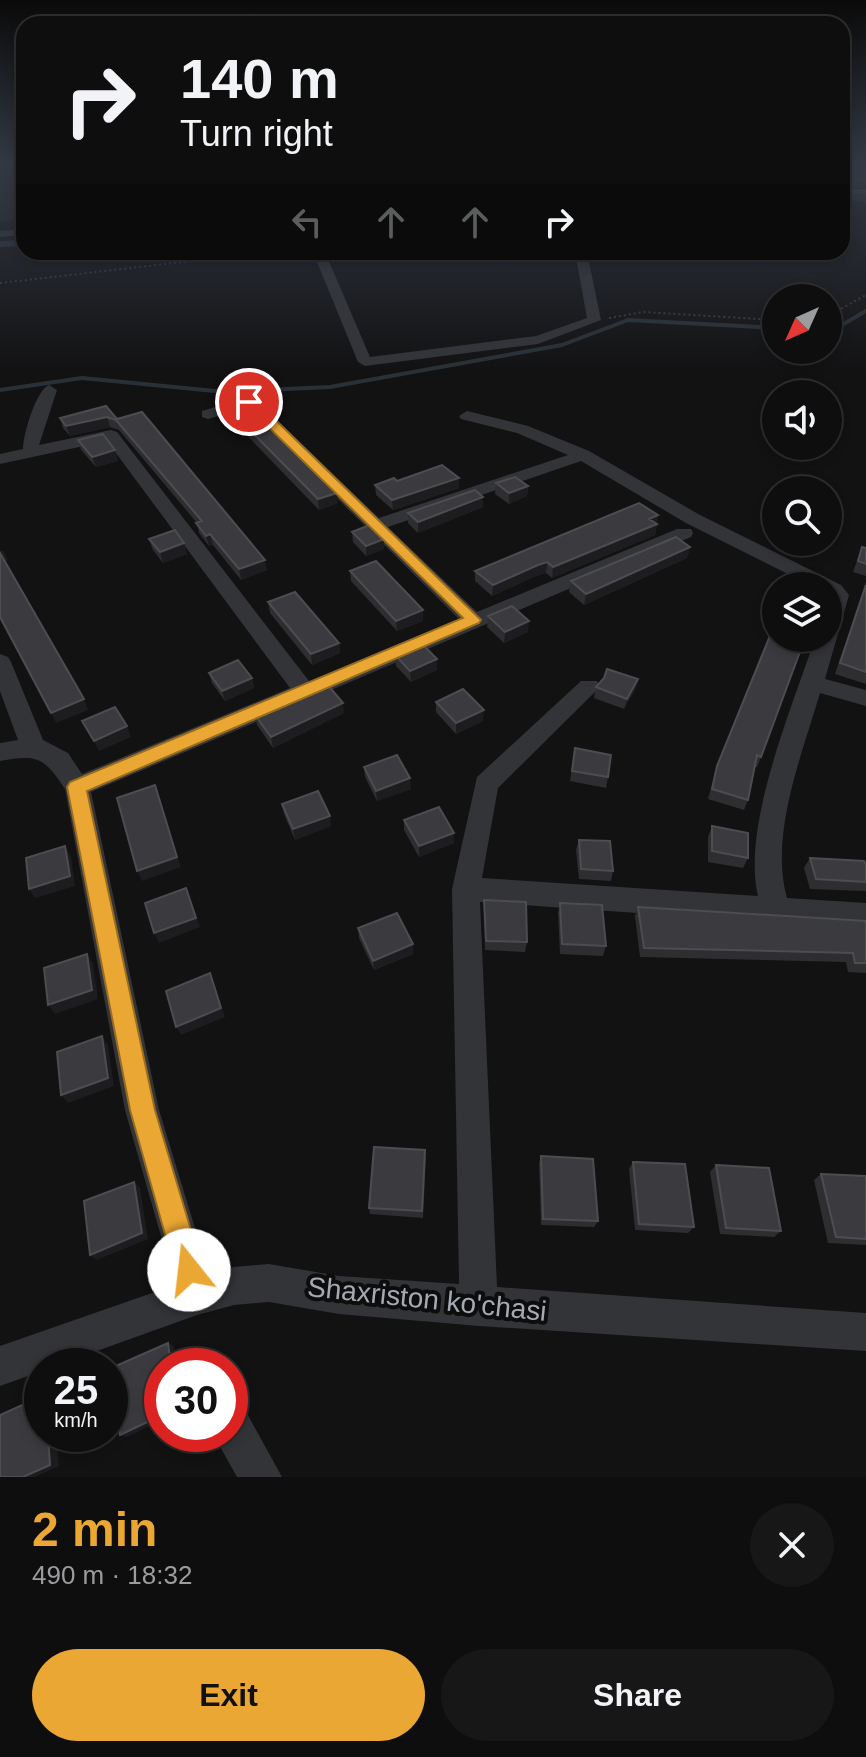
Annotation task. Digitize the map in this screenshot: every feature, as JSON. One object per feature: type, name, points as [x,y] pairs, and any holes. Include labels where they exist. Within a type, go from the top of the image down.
[{"type":"street","points":[[322,260],[365,362],[538,340],[594,320],[583,260]]},
{"type":"street","points":[[31,454],[31,438],[49,390]]},
{"type":"street","points":[[208,414],[249,402],[378,524],[473,620]]},
{"type":"street","points":[[467,416],[522,429],[583,455],[693,519],[798,572]]},
{"type":"street","points":[[0,459],[111,435],[306,693]]},
{"type":"street","points":[[378,524],[583,455]]},
{"type":"street","points":[[77,787],[684,533]]},
{"type":"street","points":[[776,910],[767,876],[776,799],[821,652]]},
{"type":"street","points":[[0,662],[33,746]]},
{"type":"street","points":[[811,683],[866,698]]},
{"type":"street","points":[[479,1307],[466,889],[486,784],[589,687]]},
{"type":"street","points":[[0,752],[33,746],[59,760],[77,787],[142,1110],[197,1296]]},
{"type":"street","points":[[466,889],[866,916]]},
{"type":"street","name":"Shaxriston ko'chasi","points":[[0,1366],[197,1296],[234,1286],[269,1283],[339,1295],[479,1307],[866,1332]]},
{"type":"street","points":[[246,1452],[261,1477]]},
{"type":"path","points":[[0,283],[200,260]]},
{"type":"path","points":[[842,308],[866,295]]},
{"type":"path","points":[[594,320],[643,312],[762,319]]},
{"type":"building","points":[[106,406],[117,419],[142,412],[265,560],[239,569],[210,534],[206,536],[196,523],[202,521],[116,420],[107,417],[66,426],[60,418]]},
{"type":"building","points":[[249,407],[337,493],[318,499],[232,412]]},
{"type":"building","points":[[103,434],[115,450],[92,457],[78,440]]},
{"type":"building","points":[[442,465],[459,478],[392,500],[375,485],[394,478],[397,481]]},
{"type":"building","points":[[515,477],[528,486],[509,493],[496,483]]},
{"type":"building","points":[[475,490],[483,497],[418,522],[408,513]]},
{"type":"building","points":[[639,503],[658,515],[649,519],[657,524],[553,567],[547,562],[493,585],[475,571]]},
{"type":"building","points":[[370,525],[384,539],[366,546],[352,532]]},
{"type":"building","points":[[175,530],[184,543],[160,552],[149,539]]},
{"type":"building","points":[[676,537],[690,547],[586,594],[571,581]]},
{"type":"building","points":[[862,547],[866,548],[866,564],[858,561]]},
{"type":"building","points":[[0,553],[84,699],[51,713],[0,617]]},
{"type":"building","points":[[376,561],[423,610],[396,621],[350,571]]},
{"type":"building","points":[[866,585],[866,672],[840,663]]},
{"type":"building","points":[[295,592],[339,643],[311,654],[268,602]]},
{"type":"building","points":[[512,606],[529,621],[505,632],[488,616]]},
{"type":"building","points":[[422,644],[437,659],[410,671],[395,655]]},
{"type":"building","points":[[763,652],[800,652],[761,757],[757,755],[748,800],[712,789],[717,766]]},
{"type":"building","points":[[238,660],[252,678],[222,691],[209,673]]},
{"type":"building","points":[[607,669],[638,679],[627,699],[596,687]]},
{"type":"building","points":[[327,684],[343,703],[271,737],[255,715]]},
{"type":"building","points":[[463,689],[484,710],[456,723],[436,702]]},
{"type":"building","points":[[115,707],[127,726],[94,741],[82,721]]},
{"type":"building","points":[[575,748],[611,755],[608,777],[572,771]]},
{"type":"building","points":[[397,755],[410,778],[376,791],[364,767]]},
{"type":"building","points":[[155,785],[177,857],[137,871],[117,798]]},
{"type":"building","points":[[318,791],[330,816],[293,829],[282,804]]},
{"type":"building","points":[[439,807],[454,833],[419,846],[404,820]]},
{"type":"building","points":[[712,826],[748,833],[748,858],[712,851]]},
{"type":"building","points":[[579,840],[610,841],[613,871],[581,869]]},
{"type":"building","points":[[65,846],[70,876],[29,889],[26,858]]},
{"type":"building","points":[[810,858],[864,861],[866,882],[816,879]]},
{"type":"building","points":[[186,888],[196,918],[154,933],[145,903]]},
{"type":"building","points":[[484,900],[526,902],[527,942],[486,941]]},
{"type":"building","points":[[560,903],[602,905],[606,946],[562,944]]},
{"type":"building","points":[[638,907],[866,921],[866,963],[855,963],[853,953],[644,948]]},
{"type":"building","points":[[397,913],[413,944],[373,961],[358,928]]},
{"type":"building","points":[[87,954],[92,990],[48,1005],[44,968]]},
{"type":"building","points":[[210,973],[221,1008],[176,1027],[166,991]]},
{"type":"building","points":[[102,1036],[108,1078],[61,1095],[57,1052]]},
{"type":"building","points":[[374,1147],[425,1150],[422,1211],[369,1208]]},
{"type":"building","points":[[541,1156],[593,1159],[598,1221],[543,1219]]},
{"type":"building","points":[[633,1162],[685,1164],[694,1227],[639,1224]]},
{"type":"building","points":[[716,1165],[769,1168],[781,1231],[726,1228]]},
{"type":"building","points":[[821,1174],[866,1176],[866,1239],[836,1237]]},
{"type":"building","points":[[134,1182],[142,1233],[90,1255],[84,1201]]},
{"type":"building","points":[[144,1354],[144,1424],[128,1431],[128,1361]]},
{"type":"building","points":[[24,1404],[24,1452],[49,1452],[50,1465],[23,1477],[0,1477],[0,1415]]},
{"type":"waterway","points":[[0,244],[16,243]]},
{"type":"waterway","points":[[842,325],[866,311]]},
{"type":"waterway","points":[[0,390],[82,378],[225,392],[330,387],[562,345],[628,320],[762,327]]},
{"type":"route","points":[[189,1270],[142,1110],[77,787],[473,620],[378,524],[249,402]]}]
